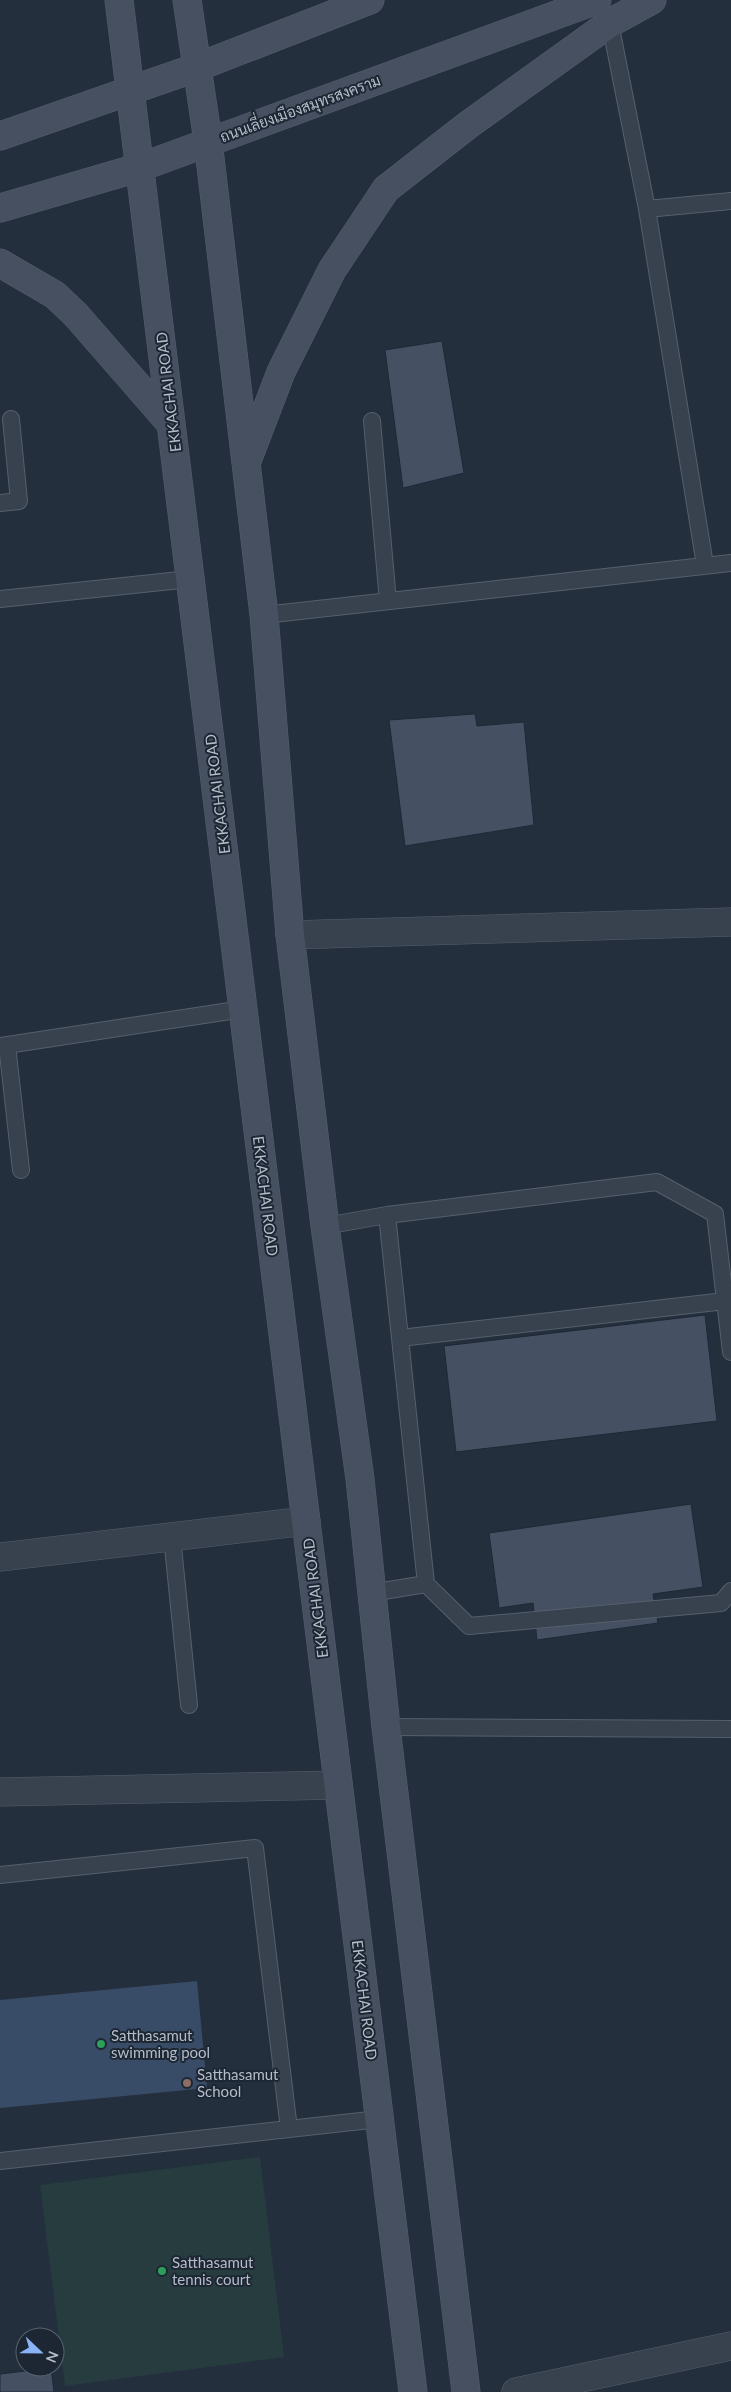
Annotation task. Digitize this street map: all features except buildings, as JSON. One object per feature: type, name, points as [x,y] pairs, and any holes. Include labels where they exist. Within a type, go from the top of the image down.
[{"type":"main road","name":"EKKACHAI ROAD","points":[[119,0],[413,2392]]},
{"type":"main road","points":[[187,0],[195,68],[208,141],[264,615],[290,935],[360,1479],[386,1727],[466,2392]]},
{"type":"main road","points":[[0,136],[195,68],[370,0]]},
{"type":"main road","points":[[246,465],[281,372],[332,270],[386,189],[468,125],[604,11],[652,0]]},
{"type":"main road","name":"ถนนเลี่ยงเมืองสมุทรสงคราม","points":[[0,208],[141,167],[208,141],[604,11]]},
{"type":"main road","points":[[0,263],[55,294],[76,315],[172,424]]},
{"type":"street","points":[[290,935],[731,922]]},
{"type":"street","points":[[0,1557],[306,1521]]},
{"type":"street","points":[[0,1792],[338,1785]]},
{"type":"street","points":[[516,2392],[731,2346]]},
{"type":"lane","points":[[604,11],[647,209],[705,565]]},
{"type":"lane","points":[[647,209],[731,201]]},
{"type":"lane","points":[[0,503],[19,501],[11,420]]},
{"type":"lane","points":[[372,421],[388,601]]},
{"type":"lane","points":[[264,615],[731,563]]},
{"type":"lane","points":[[0,599],[190,580]]},
{"type":"lane","points":[[21,1170],[3,1045],[243,1008]]},
{"type":"lane","points":[[326,1226],[387,1215],[657,1182],[715,1214],[731,1352]]},
{"type":"lane","points":[[387,1215],[426,1584],[469,1626],[721,1602],[731,1591]]},
{"type":"lane","points":[[400,1338],[725,1301]]},
{"type":"lane","points":[[172,1537],[189,1705]]},
{"type":"lane","points":[[371,1593],[426,1584]]},
{"type":"lane","points":[[386,1727],[731,1729]]},
{"type":"lane","points":[[0,1874],[255,1848],[288,2129]]},
{"type":"lane","points":[[0,2161],[379,2119]]},
{"type":"green space","name":"Satthasamut tennis court","points":[[260,2157],[284,2357],[65,2386],[65,2327],[58,2327],[40,2185]]},
{"type":"water","name":"Satthasamut swimming pool","points":[[197,1981],[207,2088],[0,2108],[0,2000]]},
{"type":"place","name":"Satthasamut swimming pool","points":[[101,2044]]},
{"type":"place","name":"Satthasamut School","points":[[187,2083]]},
{"type":"place","name":"Satthasamut tennis court","points":[[162,2271]]}]
